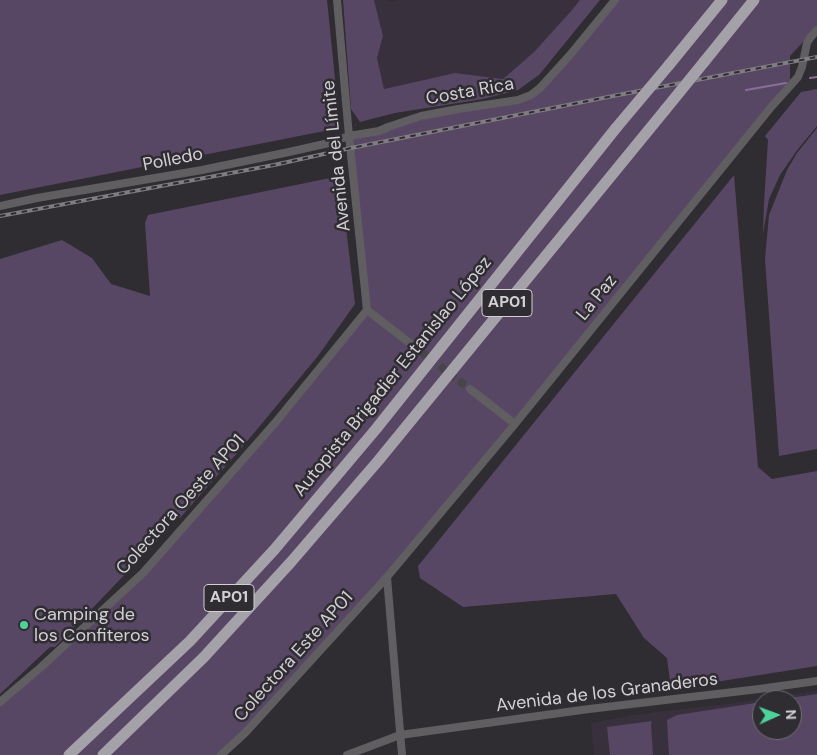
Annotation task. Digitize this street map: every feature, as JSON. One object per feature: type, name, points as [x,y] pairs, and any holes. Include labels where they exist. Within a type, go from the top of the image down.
[{"type":"highway","name":"Autopista Brigadier Estanislao López","points":[[69,755],[190,641],[274,550],[376,430],[616,128],[722,0]]},
{"type":"highway","name":"AP01","points":[[103,755],[204,657],[291,562],[378,461],[754,0]]},
{"type":"street","name":"Avenida del Límite","points":[[337,0],[367,310]]},
{"type":"street","name":"Costa Rica","points":[[349,136],[379,131],[421,116],[518,100],[531,95],[540,88],[570,55],[615,0]]},
{"type":"street","name":"La Paz","points":[[387,577],[515,424],[772,106],[798,77],[802,68],[807,43],[817,30]]},
{"type":"street","name":"Polledo","points":[[0,206],[221,166],[329,143],[349,136]]},
{"type":"street","points":[[367,310],[411,344]]},
{"type":"street","name":"Colectora Oeste AP01","points":[[0,702],[40,668],[143,573],[275,423],[367,310]]},
{"type":"street","points":[[470,389],[515,424]]},
{"type":"street","points":[[387,577],[402,755]]},
{"type":"street","name":"Colectora Este AP01","points":[[221,755],[245,733],[387,577]]},
{"type":"street","name":"Avenida de los Granaderos","points":[[346,755],[400,735],[589,709],[817,681]]},
{"type":"shaded area","points":[[0,0],[327,0],[340,128],[0,195]]},
{"type":"shaded area","points":[[343,0],[374,0],[383,36],[377,58],[384,89],[455,73],[503,79],[534,52],[580,0],[600,0],[539,75],[518,90],[483,99],[395,113],[360,122],[351,109]]},
{"type":"shaded area","points":[[374,0],[387,0],[390,2],[398,0],[580,0],[534,52],[503,79],[455,73],[384,89],[377,58],[383,36]]},
{"type":"shaded area","points":[[615,0],[817,0],[817,27],[790,56],[790,80],[772,106],[387,577],[221,755],[0,755],[0,702],[143,573],[367,310],[349,136],[531,95]]},
{"type":"shaded area","points":[[817,89],[817,126],[780,175],[769,199],[763,234],[768,140],[765,136],[801,92]]},
{"type":"shaded area","points":[[817,128],[817,449],[779,456],[765,259],[769,215],[787,170],[797,153]]},
{"type":"shaded area","points":[[734,175],[758,467],[772,479],[817,471],[817,666],[671,689],[667,658],[644,638],[616,594],[463,607],[420,578],[418,566]]},
{"type":"shaded area","points":[[340,176],[355,304],[318,356],[180,518],[166,518],[171,526],[55,647],[50,647],[0,694],[0,259],[62,240],[92,258],[111,284],[150,296],[145,223],[148,215]]},
{"type":"shaded area","points":[[817,691],[817,755],[594,755],[591,723],[640,714],[752,700],[752,740],[802,740],[802,693]]},
{"type":"shaded area","points":[[817,694],[817,755],[669,755],[667,720],[677,715],[752,704],[752,740],[802,740],[802,696]]},
{"type":"shaded area","points":[[652,721],[653,755],[610,755],[607,727]]},
{"type":"waterway","points":[[810,78],[817,77]]},
{"type":"waterway","points":[[746,90],[786,83]]},
{"type":"tunnel","points":[[411,344],[470,389]]},
{"type":"railway","points":[[0,216],[274,165],[351,148],[817,57]]},
{"type":"place","name":"Camping de los Confiteros","points":[[24,625]]}]
